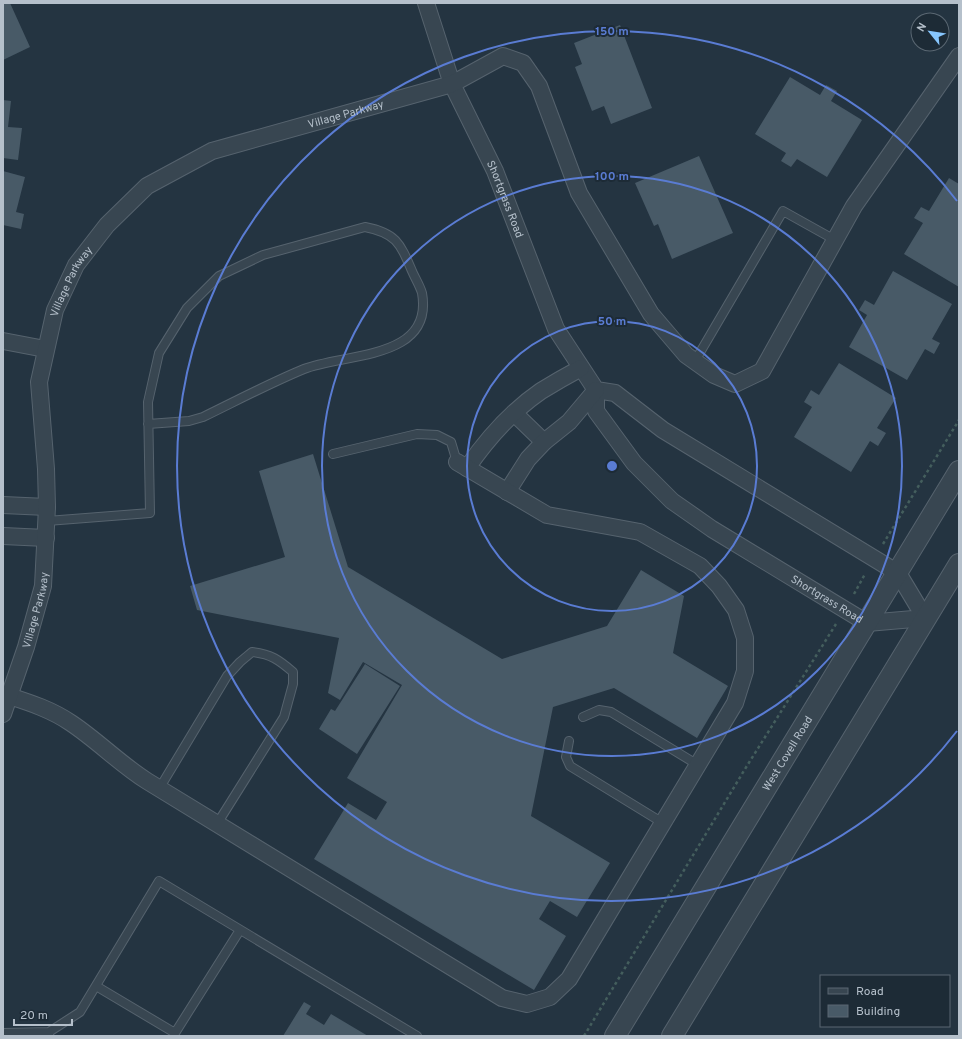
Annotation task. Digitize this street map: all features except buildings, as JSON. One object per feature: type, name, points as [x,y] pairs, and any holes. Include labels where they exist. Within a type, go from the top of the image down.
[{"type":"street","name":"Shortgrass Road","points":[[426,3],[452,84],[495,172],[556,329],[596,390],[596,411],[634,463],[672,501],[712,529],[867,623],[925,618]]},
{"type":"street","name":"Village Parkway","points":[[3,714],[26,647],[43,586],[47,514],[46,469],[40,382],[55,310],[76,265],[107,225],[147,186],[212,151],[452,84],[502,56],[523,63],[539,86],[579,193],[651,314],[686,355],[714,375],[735,384],[762,371],[835,240]]},
{"type":"street","points":[[835,240],[854,206],[959,56]]},
{"type":"street","points":[[3,341],[46,349]]},
{"type":"street","points":[[10,696],[38,705],[70,722],[99,744],[125,767],[159,789],[502,998],[527,1004],[550,997],[568,979],[698,765],[735,703],[746,671],[745,638],[736,610],[719,586],[700,566],[640,532],[547,515],[462,465],[481,448],[514,413],[541,391],[581,368]]},
{"type":"street","points":[[508,492],[528,459],[544,442],[569,422],[596,390],[615,393],[663,430],[898,573],[925,618]]},
{"type":"street","points":[[514,413],[544,442]]},
{"type":"street","name":"West Covell Road","points":[[615,1036],[959,471]]},
{"type":"street","points":[[3,505],[47,514]]},
{"type":"street","points":[[3,536],[46,538]]},
{"type":"street","points":[[672,1036],[959,564]]},
{"type":"lane","points":[[695,361],[783,211],[835,240]]},
{"type":"lane","points":[[47,514],[150,513],[148,424],[148,402],[159,353],[187,308],[219,276],[263,255],[364,227],[380,230],[397,241],[422,292],[423,307],[419,321],[412,334],[401,343],[387,349],[306,369],[203,417],[189,421],[148,424]]},
{"type":"lane","points":[[332,454],[417,434],[437,435],[451,442],[462,465]]},
{"type":"lane","points":[[159,789],[227,676],[240,662],[252,652],[265,653],[281,662],[293,672],[293,684],[284,717],[216,824]]},
{"type":"lane","points":[[583,717],[599,710],[611,712],[698,765]]},
{"type":"lane","points":[[569,741],[566,757],[570,766],[663,823]]},
{"type":"lane","points":[[3,1033],[49,1034],[80,1012],[159,881],[416,1036]]},
{"type":"lane","points":[[96,986],[175,1033],[240,930]]},
{"type":"path","points":[[584,1036],[745,769],[844,610],[959,420]]}]
